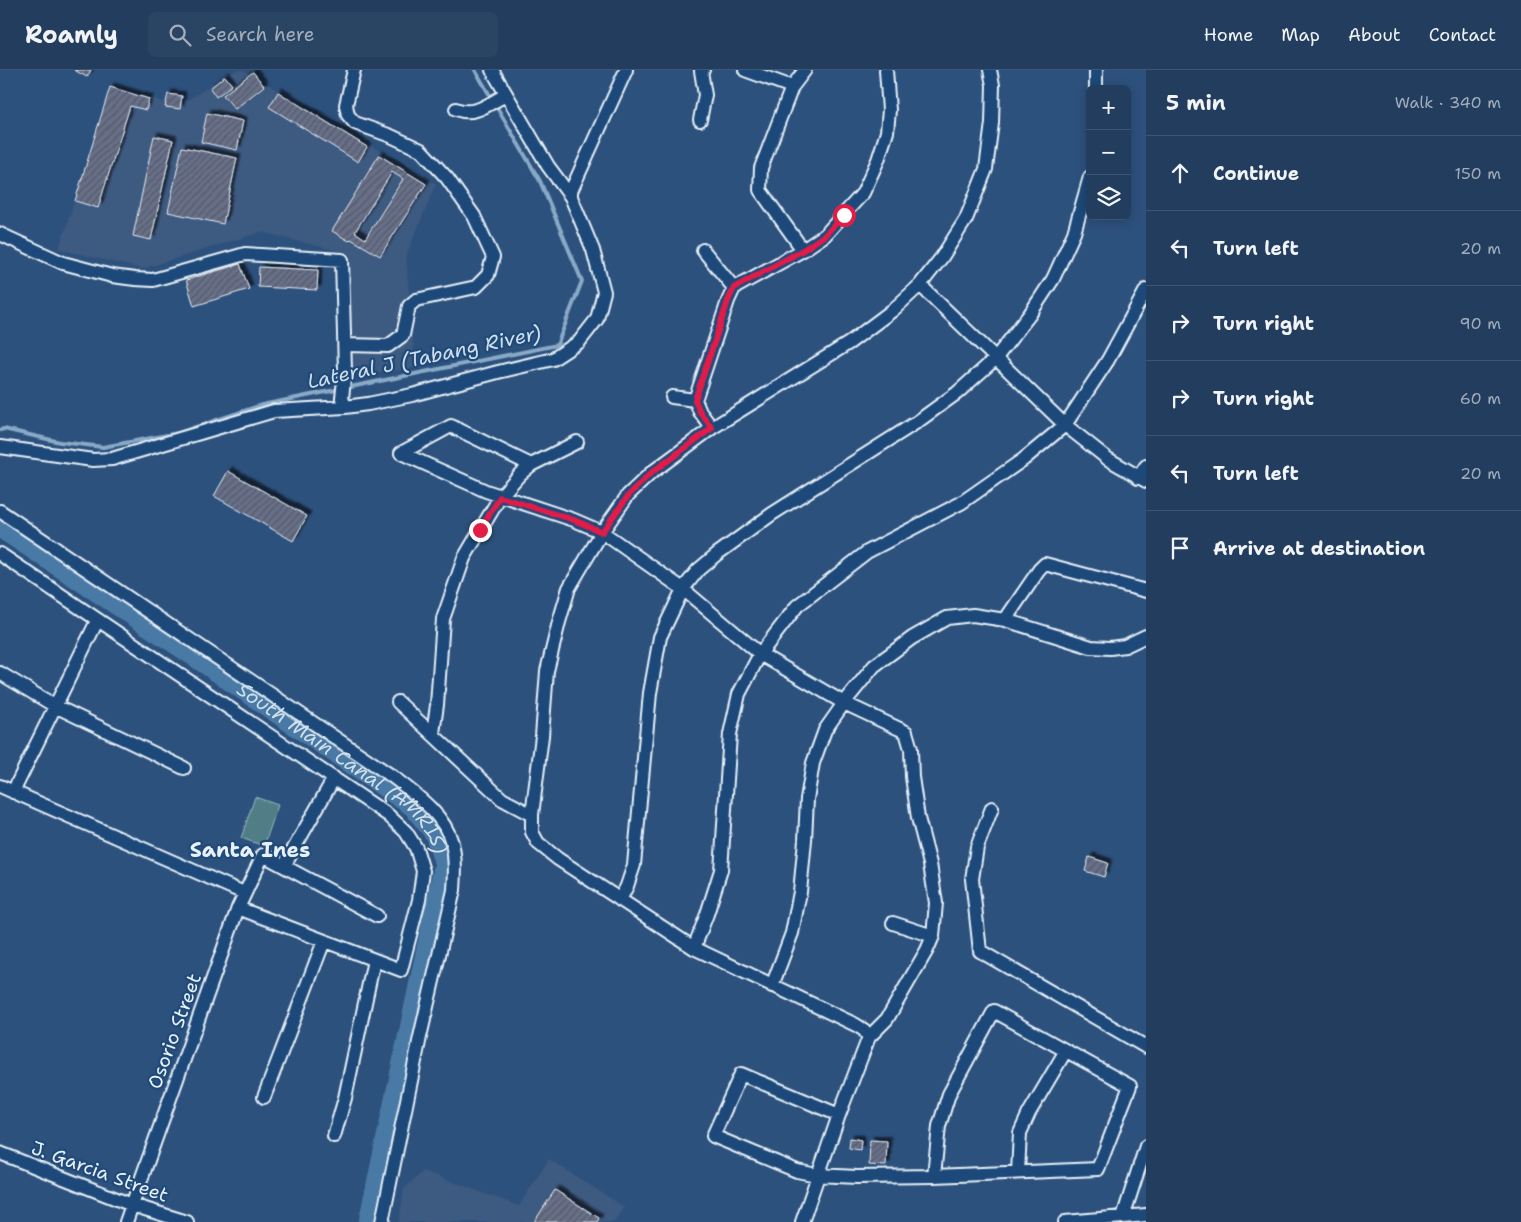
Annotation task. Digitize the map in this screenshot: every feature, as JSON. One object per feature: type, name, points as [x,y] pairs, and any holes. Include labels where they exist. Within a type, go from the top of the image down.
[{"type":"street","points":[[345,345],[388,346],[403,336],[409,306],[416,300],[476,288],[488,275],[493,258],[474,216],[448,178],[420,150],[391,136],[355,123],[348,115],[346,104],[354,70]]},
{"type":"street","points":[[492,70],[503,97],[548,166],[571,197]]},
{"type":"street","points":[[0,447],[93,460],[112,459],[274,411],[344,403],[368,404],[412,395],[553,359],[579,342],[597,319],[604,292],[593,250],[570,191],[626,70]]},
{"type":"street","points":[[700,120],[705,96],[701,72],[703,70]]},
{"type":"street","points":[[745,70],[792,87]]},
{"type":"street","points":[[803,250],[760,190],[761,168],[792,87],[805,70]]},
{"type":"street","points":[[712,428],[700,412],[695,400],[734,288],[803,250],[825,235],[862,193],[878,160],[887,132],[890,110],[886,70]]},
{"type":"street","points":[[869,1037],[864,1030],[856,1025],[694,948],[558,859],[538,843],[532,832],[532,815],[542,736],[547,671],[558,622],[569,588],[602,532],[628,496],[651,473],[712,428],[849,343],[893,310],[920,285],[942,257],[966,219],[986,169],[992,124],[993,85],[990,70]]},
{"type":"street","points":[[1096,70],[1096,85]]},
{"type":"street","points":[[456,109],[464,112],[473,112],[503,97]]},
{"type":"street","points":[[620,900],[634,865],[650,693],[660,637],[683,589],[698,570],[717,554],[772,514],[917,422],[957,393],[995,359],[1030,314],[1053,279],[1074,232],[1086,191]]},
{"type":"street","points":[[0,234],[63,264],[112,276],[135,279],[153,280],[245,254],[342,260],[345,345],[344,403]]},
{"type":"street","points":[[703,250],[734,288]]},
{"type":"street","points":[[920,285],[1065,425],[1108,459],[1142,479],[1146,466]]},
{"type":"street","points":[[694,948],[721,870],[730,734],[739,694],[760,654],[797,606],[868,552],[962,503],[1024,459],[1065,425],[1108,360],[1146,290]]},
{"type":"street","points":[[672,397],[695,400]]},
{"type":"street","points":[[531,465],[453,421],[401,452],[500,497],[566,518],[602,532],[683,589],[760,654],[844,703],[906,732],[912,749],[912,777],[918,818],[930,864],[936,904],[932,936],[927,950],[887,1018],[869,1037],[817,1175],[802,1222]]},
{"type":"street","points":[[433,733],[437,705],[443,619],[464,558],[500,497],[531,465],[577,442]]},
{"type":"street","points":[[0,511],[393,777],[422,800],[439,817],[452,842],[455,866],[454,890],[420,1037],[382,1222]]},
{"type":"street","points":[[0,554],[388,815],[406,832],[416,848],[422,871],[419,900],[401,970],[238,908]]},
{"type":"street","points":[[1005,620],[1038,570],[1045,564],[1146,591]]},
{"type":"street","points":[[772,986],[792,933],[800,892],[807,799],[812,763],[825,730],[874,666],[912,638],[947,618],[973,616],[1005,620],[1091,647],[1110,648],[1124,646],[1146,636]]},
{"type":"street","points":[[13,792],[97,621]]},
{"type":"street","points":[[0,673],[55,706],[184,768]]},
{"type":"street","points":[[398,702],[502,799],[532,815]]},
{"type":"street","points":[[334,778],[284,866],[377,916]]},
{"type":"street","points":[[0,786],[244,893]]},
{"type":"street","points":[[992,808],[976,847],[972,879],[980,952],[1146,1047]]},
{"type":"street","name":"Osorio Street","points":[[126,1222],[244,893],[264,855],[284,866]]},
{"type":"street","points":[[893,923],[932,936]]},
{"type":"street","points":[[264,1097],[324,941]]},
{"type":"street","points":[[334,1136],[345,1098],[374,960]]},
{"type":"street","points":[[839,1115],[741,1074],[713,1136],[797,1171],[817,1175],[857,1177],[934,1176],[1098,1169],[1130,1086],[1065,1052],[994,1011],[949,1094],[940,1126],[934,1176]]},
{"type":"street","points":[[1018,1172],[1020,1134],[1029,1113],[1065,1052]]},
{"type":"street","points":[[1123,1217],[1146,1146]]},
{"type":"street","name":"J. Garcia Street","points":[[0,1153],[132,1205],[187,1222]]},
{"type":"street","points":[[1065,1222],[1146,1215]]},
{"type":"shaded area","points":[[236,70],[243,70],[436,184],[406,256],[415,368],[349,377],[349,254],[261,232],[142,269],[59,249],[111,87],[178,106]]},
{"type":"shaded area","points":[[549,1159],[624,1207],[614,1222],[399,1222],[404,1189],[423,1171],[519,1206]]},
{"type":"green space","points":[[255,797],[278,805],[264,846],[241,838]]},
{"type":"building","points":[[74,70],[91,70],[87,77]]},
{"type":"building","points":[[253,72],[264,86],[235,109],[223,95]]},
{"type":"building","points":[[225,76],[232,85],[216,97],[210,88]]},
{"type":"building","points":[[110,87],[149,99],[146,110],[130,106],[98,208],[75,201]]},
{"type":"building","points":[[278,92],[367,147],[358,162],[269,107]]},
{"type":"building","points":[[168,94],[182,96],[180,109],[165,107]]},
{"type":"building","points":[[207,113],[243,121],[237,150],[201,142]]},
{"type":"building","points":[[154,136],[173,140],[151,240],[133,236]]},
{"type":"building","points":[[182,147],[237,158],[223,224],[168,212]]},
{"type":"building","points":[[379,155],[426,184],[380,256],[351,239],[349,241],[332,231]],"holes":[[[392,172],[403,179],[365,239],[355,232]]]},
{"type":"building","points":[[240,264],[249,289],[194,306],[186,280]]},
{"type":"building","points":[[259,267],[318,270],[317,290],[258,287]]},
{"type":"building","points":[[228,471],[307,516],[293,541],[214,496]]},
{"type":"building","points":[[1089,857],[1108,863],[1104,877],[1085,871]]},
{"type":"building","points":[[850,1138],[861,1140],[860,1150],[849,1148]]},
{"type":"building","points":[[870,1140],[887,1141],[886,1166],[869,1165]]},
{"type":"building","points":[[555,1190],[599,1218],[597,1222],[534,1222]]},
{"type":"waterway","name":"Lateral J (Tabang River)","points":[[0,430],[4,429],[60,442],[103,447],[178,433],[262,405],[557,345],[582,281],[540,181],[475,70]]},
{"type":"waterway","name":"South Main Canal (AMRIS)","points":[[0,527],[193,655],[413,806],[435,833],[445,864],[369,1222]]},
{"type":"district","name":"Santa Ines","points":[[250,850]]},
{"type":"route","points":[[480,530],[500,497],[574,520],[602,532],[628,496],[651,473],[712,428],[700,412],[695,400],[734,288],[803,250],[825,235],[844,215]]}]
